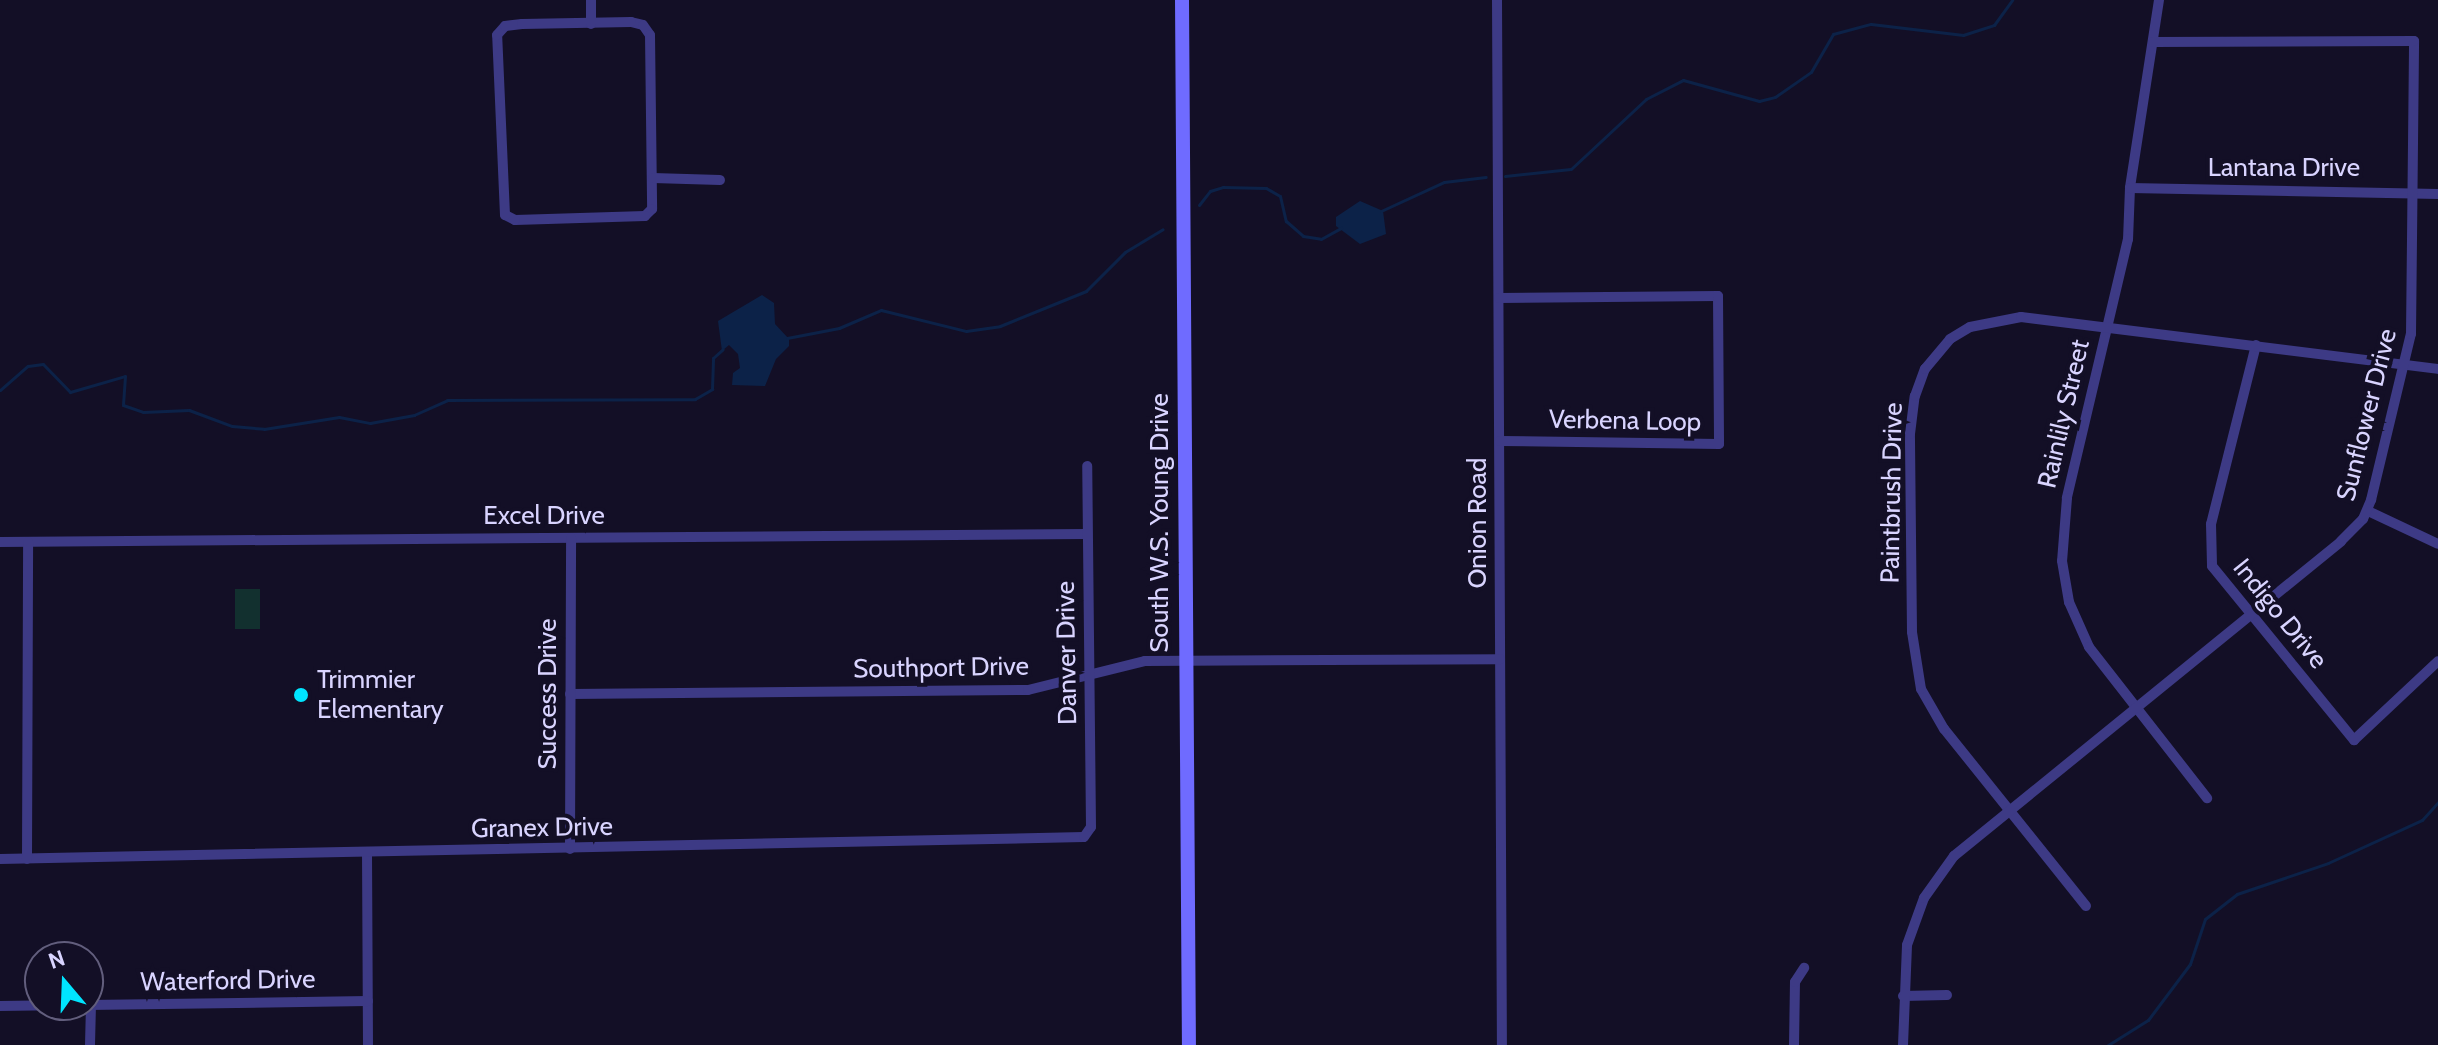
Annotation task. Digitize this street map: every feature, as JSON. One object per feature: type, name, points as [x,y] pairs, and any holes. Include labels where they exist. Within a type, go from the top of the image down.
[{"type":"main road","name":"South W.S. Young Drive","points":[[1182,0],[1184,660],[1189,1045]]},
{"type":"street","points":[[591,0],[591,24]]},
{"type":"street","name":"Onion Road","points":[[1497,0],[1502,1045]]},
{"type":"street","name":"Rainlily Street","points":[[2159,0],[2130,188],[2128,239],[2067,498],[2062,561],[2080,633],[2207,798]]},
{"type":"street","points":[[631,22],[643,25],[650,35],[652,209],[645,216],[515,220],[501,207],[497,35],[505,26],[522,24],[591,24],[631,22]]},
{"type":"street","name":"Sunflower Drive","points":[[1903,1045],[1907,945],[1924,898],[1954,856],[2134,706],[2341,541],[2368,511],[2403,364],[2413,307],[2414,41],[2153,42]]},
{"type":"street","points":[[653,178],[720,180]]},
{"type":"street","name":"Lantana Drive","points":[[2130,188],[2414,189],[2438,194]]},
{"type":"street","name":"Verbena Loop","points":[[1499,298],[1718,296],[1719,444],[1500,441]]},
{"type":"street","name":"Paintbrush Drive","points":[[2086,906],[1930,707],[1915,665],[1910,462],[1915,396],[1937,351],[1970,327],[2021,317],[2438,369]]},
{"type":"street","name":"Indigo Drive","points":[[2256,345],[2208,542],[2212,566],[2354,740],[2438,661]]},
{"type":"street","name":"Danver Drive","points":[[1084,837],[1091,827],[1087,466]]},
{"type":"street","points":[[2368,511],[2438,544]]},
{"type":"street","name":"Excel Drive","points":[[0,542],[1087,534]]},
{"type":"street","name":"Success Drive","points":[[570,849],[571,538]]},
{"type":"street","points":[[27,859],[28,542]]},
{"type":"street","name":"Southport Drive","points":[[570,694],[1028,690],[1131,663],[1184,660],[1500,659]]},
{"type":"street","name":"Granex Drive","points":[[0,859],[1084,837]]},
{"type":"street","points":[[367,853],[368,1045]]},
{"type":"street","points":[[1794,1045],[1795,982],[1804,968]]},
{"type":"street","points":[[1903,996],[1947,995]]},
{"type":"street","name":"Waterford Drive","points":[[104,1005],[368,1001]]},
{"type":"street","points":[[0,1006],[24,1006]]},
{"type":"street","points":[[89,1021],[90,1045]]},
{"type":"green space","points":[[235,589],[260,589],[260,629],[235,629]]},
{"type":"water","points":[[1360,201],[1383,211],[1386,234],[1360,244],[1336,226],[1336,217]]},
{"type":"water","points":[[762,295],[774,303],[775,324],[789,339],[789,346],[776,359],[765,386],[732,385],[733,373],[740,368],[738,354],[729,345],[722,351],[718,321]]},
{"type":"waterway","points":[[1505,176],[1571,169],[1646,99],[1683,80],[1759,101],[1775,97],[1811,72],[1833,34],[1871,24],[1963,35],[1994,25],[2012,0]]},
{"type":"waterway","points":[[1381,211],[1444,182],[1486,177]]},
{"type":"waterway","points":[[1199,205],[1210,191],[1223,187],[1266,188],[1280,196],[1286,221],[1303,236],[1321,239],[1341,228]]},
{"type":"waterway","points":[[787,338],[839,328],[881,310],[966,331],[1000,326],[1086,291],[1125,252],[1163,229]]},
{"type":"waterway","points":[[0,390],[28,366],[43,364],[70,392],[125,376],[123,405],[143,412],[189,410],[232,426],[264,429],[339,417],[370,423],[414,415],[447,400],[695,399],[712,389],[713,358],[723,349]]},
{"type":"waterway","points":[[2108,1045],[2148,1020],[2190,964],[2205,919],[2237,894],[2328,863],[2422,820],[2438,802]]},
{"type":"place","name":"Trimmier Elementary","points":[[301,695]]}]
